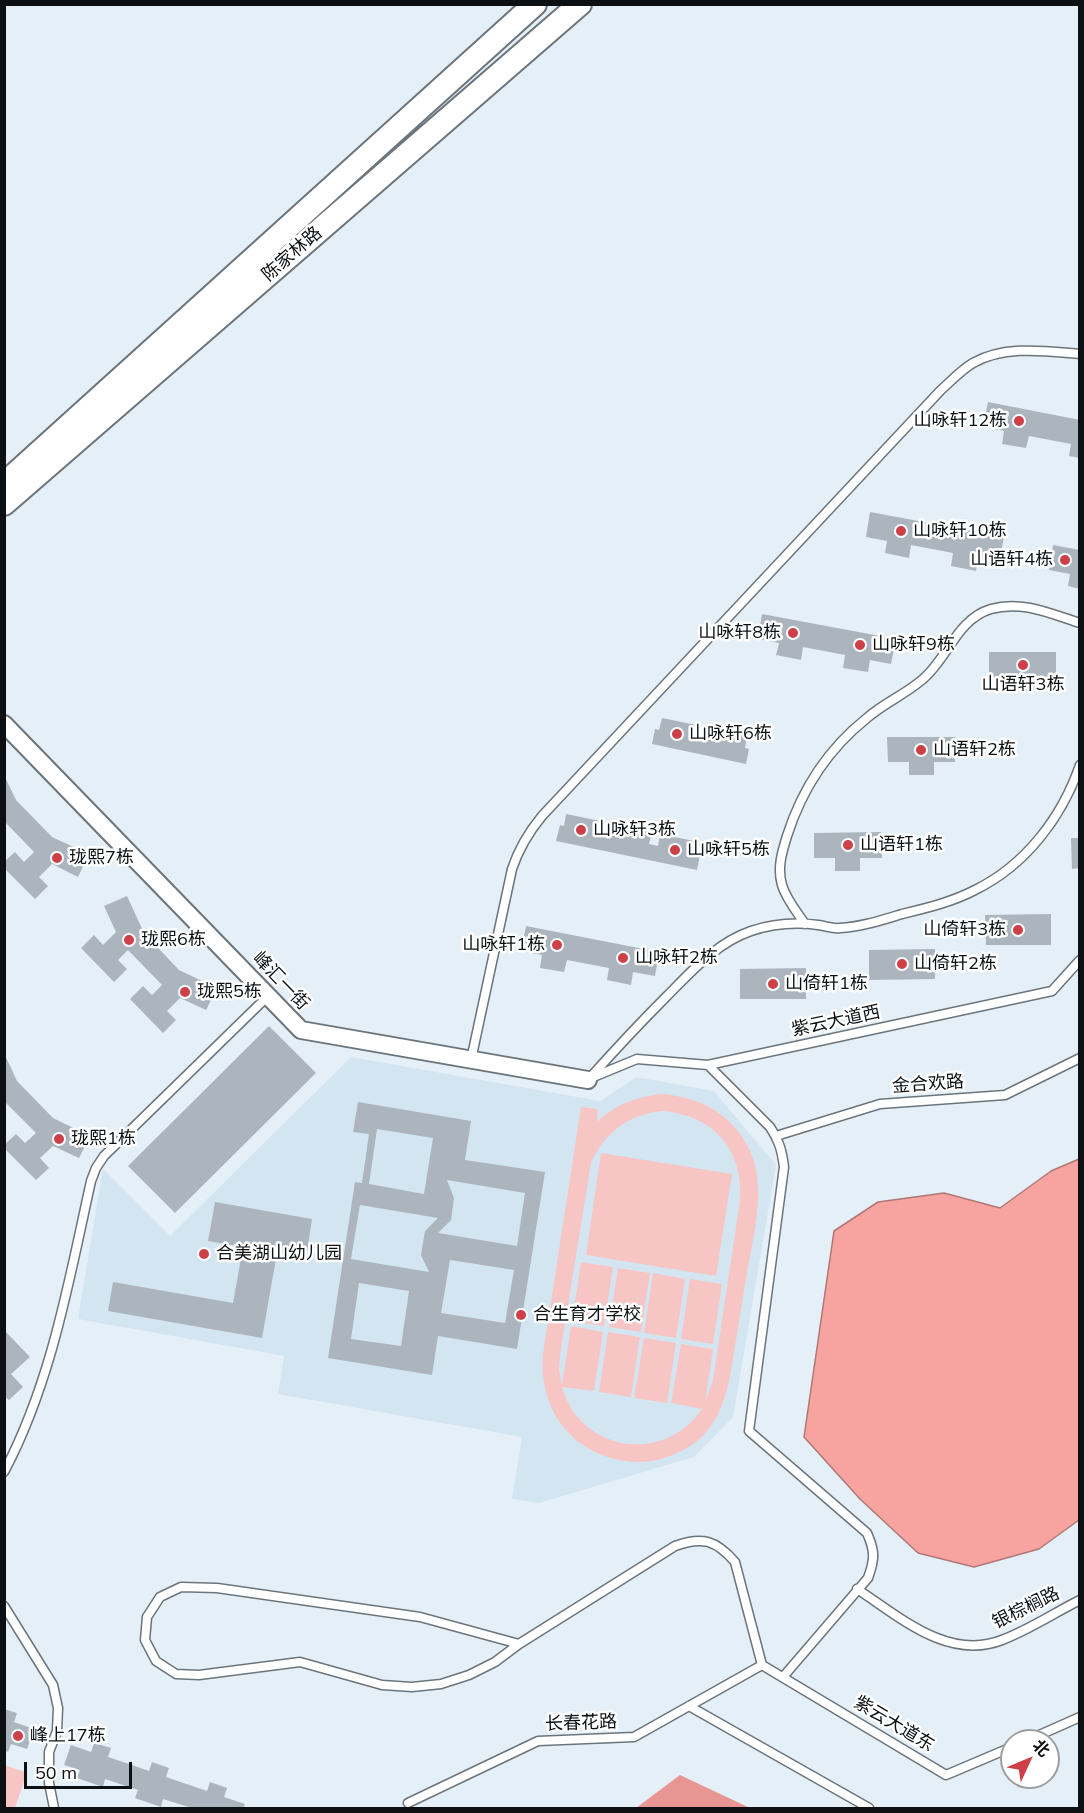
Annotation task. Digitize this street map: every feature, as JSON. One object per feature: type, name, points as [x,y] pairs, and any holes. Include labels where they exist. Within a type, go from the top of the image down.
[{"type":"main road","name":"陈家林路","points":[[4,484],[535,4]]},
{"type":"main road","name":"陈家林路","points":[[4,504],[580,4]]},
{"type":"street","name":"峰汇一街","points":[[4,724],[301,1030],[588,1080]]},
{"type":"lane","points":[[471,1059],[512,869],[524,840],[542,816],[940,391],[971,364],[994,353],[1032,351],[1080,354]]},
{"type":"lane","points":[[805,924],[782,886],[779,868],[782,850],[795,812],[813,776],[838,744],[868,717],[924,678],[942,658],[957,634],[989,609],[1009,605],[1030,607],[1080,622]]},
{"type":"lane","points":[[588,1080],[710,954],[729,941],[750,931],[772,926],[805,924],[836,929],[854,927],[944,903],[976,890],[1006,870],[1033,847],[1055,819],[1072,788],[1080,765]]},
{"type":"lane","name":"紫云大道西","points":[[588,1080],[637,1059],[708,1065],[1052,991],[1080,960]]},
{"type":"lane","points":[[4,1472],[25,1430],[44,1379],[96,1168],[104,1156],[268,996]]},
{"type":"lane","name":"金合欢路","points":[[776,1136],[880,1104],[1005,1095],[1080,1058]]},
{"type":"lane","points":[[708,1065],[776,1136],[782,1151],[784,1167],[750,1431],[867,1533],[873,1547],[874,1563],[868,1578],[783,1677]]},
{"type":"lane","points":[[519,1644],[420,1617],[217,1588],[181,1587],[160,1597],[147,1617],[145,1640],[156,1661],[176,1674],[200,1675],[300,1662],[382,1685],[412,1687],[441,1684],[469,1676],[495,1662],[519,1644],[675,1546],[691,1540],[708,1541],[724,1549],[735,1562],[762,1665]]},
{"type":"lane","name":"银棕榈路","points":[[857,1589],[927,1634],[945,1642],[964,1646],[984,1646],[1003,1640],[1080,1600]]},
{"type":"lane","points":[[4,1606],[53,1685],[58,1708],[57,1731],[49,1752],[49,1783],[54,1809]]},
{"type":"lane","points":[[4,1622],[17,1626]]},
{"type":"lane","name":"紫云大道东","points":[[762,1665],[946,1774],[1000,1752]]},
{"type":"lane","name":"长春花路","points":[[408,1803],[538,1741],[634,1737],[762,1665]]},
{"type":"lane","points":[[689,1706],[869,1809]]},
{"type":"lane","points":[[1053,1729],[1080,1717]]},
{"type":"shaded area","name":"合生育才学校","points":[[351,1057],[600,1101],[636,1077],[714,1091],[776,1165],[733,1417],[694,1457],[539,1503],[512,1499],[522,1437],[278,1394],[284,1356],[78,1319],[103,1169],[170,1236]]},
{"type":"shaded area","points":[[653,1095],[677,1096],[704,1104],[736,1129],[751,1153],[756,1167],[757,1216],[732,1365],[724,1401],[717,1416],[696,1442],[681,1451],[661,1459],[630,1462],[610,1458],[592,1450],[563,1427],[546,1393],[543,1354],[581,1107],[598,1109],[597,1122],[619,1106]],"holes":[[[662,1111],[696,1119],[722,1138],[731,1151],[740,1182],[740,1201],[713,1380],[705,1403],[713,1349],[681,1344],[671,1403],[702,1409],[686,1427],[667,1438],[646,1444],[624,1443],[604,1437],[586,1426],[572,1409],[562,1387],[594,1391],[603,1332],[571,1326],[562,1385],[559,1369],[591,1163],[603,1142],[628,1121]]]},
{"type":"shaded area","points":[[601,1153],[732,1174],[716,1276],[586,1255]]},
{"type":"shaded area","points":[[1079,1159],[1079,1520],[1039,1549],[974,1567],[918,1553],[860,1499],[804,1437],[834,1231],[878,1202],[944,1193],[1000,1208],[1051,1171]]},
{"type":"shaded area","points":[[581,1262],[613,1267],[604,1326],[572,1321]]},
{"type":"shaded area","points":[[618,1268],[650,1273],[641,1332],[609,1327]]},
{"type":"shaded area","points":[[653,1273],[685,1279],[676,1338],[644,1333]]},
{"type":"shaded area","points":[[690,1279],[722,1284],[713,1344],[681,1339]]},
{"type":"shaded area","points":[[608,1332],[640,1337],[631,1397],[599,1392]]},
{"type":"shaded area","points":[[644,1338],[676,1343],[667,1403],[634,1398]]},
{"type":"shaded area","points":[[5,1765],[27,1773],[15,1808],[5,1808]]},
{"type":"shaded area","points":[[680,1775],[750,1808],[636,1808]]},
{"type":"building","name":"山咏轩12栋","points":[[988,402],[1080,420],[1080,458],[1069,456],[1071,444],[1029,436],[1026,448],[1002,444],[1004,431],[983,427]]},
{"type":"building","points":[[870,512],[1004,537],[999,562],[978,558],[976,571],[951,566],[953,553],[911,545],[909,558],[885,553],[887,541],[866,537]]},
{"type":"building","name":"山语轩4栋","points":[[1053,545],[1080,550],[1080,589],[1068,586],[1070,574],[1049,570]]},
{"type":"building","points":[[762,614],[896,639],[891,664],[870,660],[868,672],[843,668],[845,655],[803,647],[801,660],[776,655],[779,643],[758,639]]},
{"type":"building","name":"山语轩3栋","points":[[989,652],[1056,652],[1056,677],[1035,677],[1035,690],[1010,690],[1010,677],[989,677]]},
{"type":"building","points":[[662,718],[701,726],[698,738],[706,739],[709,728],[747,736],[745,748],[749,749],[746,764],[652,744],[655,729],[659,730]]},
{"type":"building","name":"山语轩2栋","points":[[887,737],[955,737],[955,762],[934,762],[934,775],[909,775],[909,762],[888,762]]},
{"type":"building","name":"珑熙7栋","points":[[4,775],[16,800],[52,837],[89,854],[78,877],[52,864],[39,877],[48,886],[35,899],[4,868],[4,862],[15,852],[24,862],[34,852],[4,821]]},
{"type":"building","points":[[566,814],[605,822],[602,834],[611,836],[613,824],[652,832],[649,844],[658,846],[660,834],[699,842],[696,854],[700,855],[697,870],[556,841],[560,825],[564,826]]},
{"type":"building","name":"山语轩1栋","points":[[881,832],[882,858],[860,858],[860,871],[835,871],[835,858],[814,858],[814,833]]},
{"type":"building","points":[[1071,838],[1080,838],[1080,868],[1072,869]]},
{"type":"building","points":[[127,896],[144,933],[179,970],[217,988],[206,1010],[180,998],[167,1011],[176,1020],[163,1033],[130,999],[143,986],[152,995],[162,985],[128,950],[118,960],[127,969],[114,982],[81,948],[94,935],[103,945],[116,932],[104,906]]},
{"type":"building","name":"山倚轩3栋","points":[[1051,914],[1051,945],[986,945],[985,915]]},
{"type":"building","points":[[526,926],[659,952],[655,976],[633,972],[631,985],[607,980],[609,968],[567,960],[564,972],[540,968],[542,955],[521,951]]},
{"type":"building","name":"山倚轩2栋","points":[[935,949],[935,979],[869,980],[869,950]]},
{"type":"building","name":"山倚轩1栋","points":[[806,968],[806,999],[740,999],[740,969]]},
{"type":"building","points":[[269,1026],[316,1073],[175,1213],[128,1166]]},
{"type":"building","name":"珑熙1栋","points":[[4,1053],[17,1081],[53,1118],[90,1136],[79,1158],[53,1146],[40,1158],[49,1168],[36,1180],[4,1148],[4,1145],[16,1134],[25,1143],[36,1133],[4,1101]]},
{"type":"building","points":[[358,1102],[471,1121],[465,1160],[545,1172],[517,1349],[438,1336],[432,1375],[328,1358],[355,1182],[362,1183],[369,1134],[353,1132]],"holes":[[[377,1129],[433,1138],[424,1194],[369,1184]],[[447,1180],[525,1193],[517,1246],[438,1233],[451,1220],[454,1198]],[[360,1205],[438,1218],[425,1231],[421,1255],[429,1272],[351,1259]],[[450,1260],[514,1270],[505,1323],[441,1313]],[[359,1283],[409,1291],[401,1346],[351,1339]]]},
{"type":"building","points":[[215,1202],[312,1219],[306,1258],[277,1253],[262,1338],[108,1311],[113,1282],[233,1303],[243,1247],[208,1241]]},
{"type":"building","points":[[4,1330],[30,1357],[11,1374],[23,1387],[9,1400],[4,1396]]},
{"type":"building","name":"峰上17栋","points":[[4,1709],[17,1713],[14,1722],[34,1729],[27,1749],[11,1744],[8,1752],[4,1750]]},
{"type":"building","points":[[94,1743],[111,1748],[108,1757],[149,1771],[152,1762],[169,1768],[166,1777],[207,1791],[210,1782],[227,1788],[224,1797],[245,1804],[243,1808],[192,1808],[163,1799],[161,1807],[135,1798],[138,1790],[105,1779],[103,1787],[77,1778],[80,1770],[64,1765],[71,1745],[91,1752]]},
{"type":"place","name":"山咏轩12栋","points":[[1019,421]]},
{"type":"place","name":"山咏轩10栋","points":[[901,531]]},
{"type":"place","name":"山语轩4栋","points":[[1065,560]]},
{"type":"place","name":"山咏轩8栋","points":[[793,633]]},
{"type":"place","name":"山咏轩9栋","points":[[860,645]]},
{"type":"place","name":"山语轩3栋","points":[[1023,665]]},
{"type":"place","name":"山咏轩6栋","points":[[677,734]]},
{"type":"place","name":"山语轩2栋","points":[[921,750]]},
{"type":"place","name":"山咏轩3栋","points":[[581,830]]},
{"type":"place","name":"山语轩1栋","points":[[848,845]]},
{"type":"place","name":"山咏轩5栋","points":[[675,850]]},
{"type":"place","name":"珑熙7栋","points":[[57,858]]},
{"type":"place","name":"山倚轩3栋","points":[[1018,930]]},
{"type":"place","name":"珑熙6栋","points":[[129,940]]},
{"type":"place","name":"山咏轩1栋","points":[[557,945]]},
{"type":"place","name":"山咏轩2栋","points":[[623,958]]},
{"type":"place","name":"山倚轩2栋","points":[[902,964]]},
{"type":"place","name":"山倚轩1栋","points":[[773,984]]},
{"type":"place","name":"珑熙5栋","points":[[185,992]]},
{"type":"place","name":"珑熙1栋","points":[[59,1139]]},
{"type":"place","name":"合美湖山幼儿园","points":[[204,1254]]},
{"type":"place","name":"合生育才学校","points":[[521,1315]]},
{"type":"place","name":"峰上17栋","points":[[18,1736]]}]
